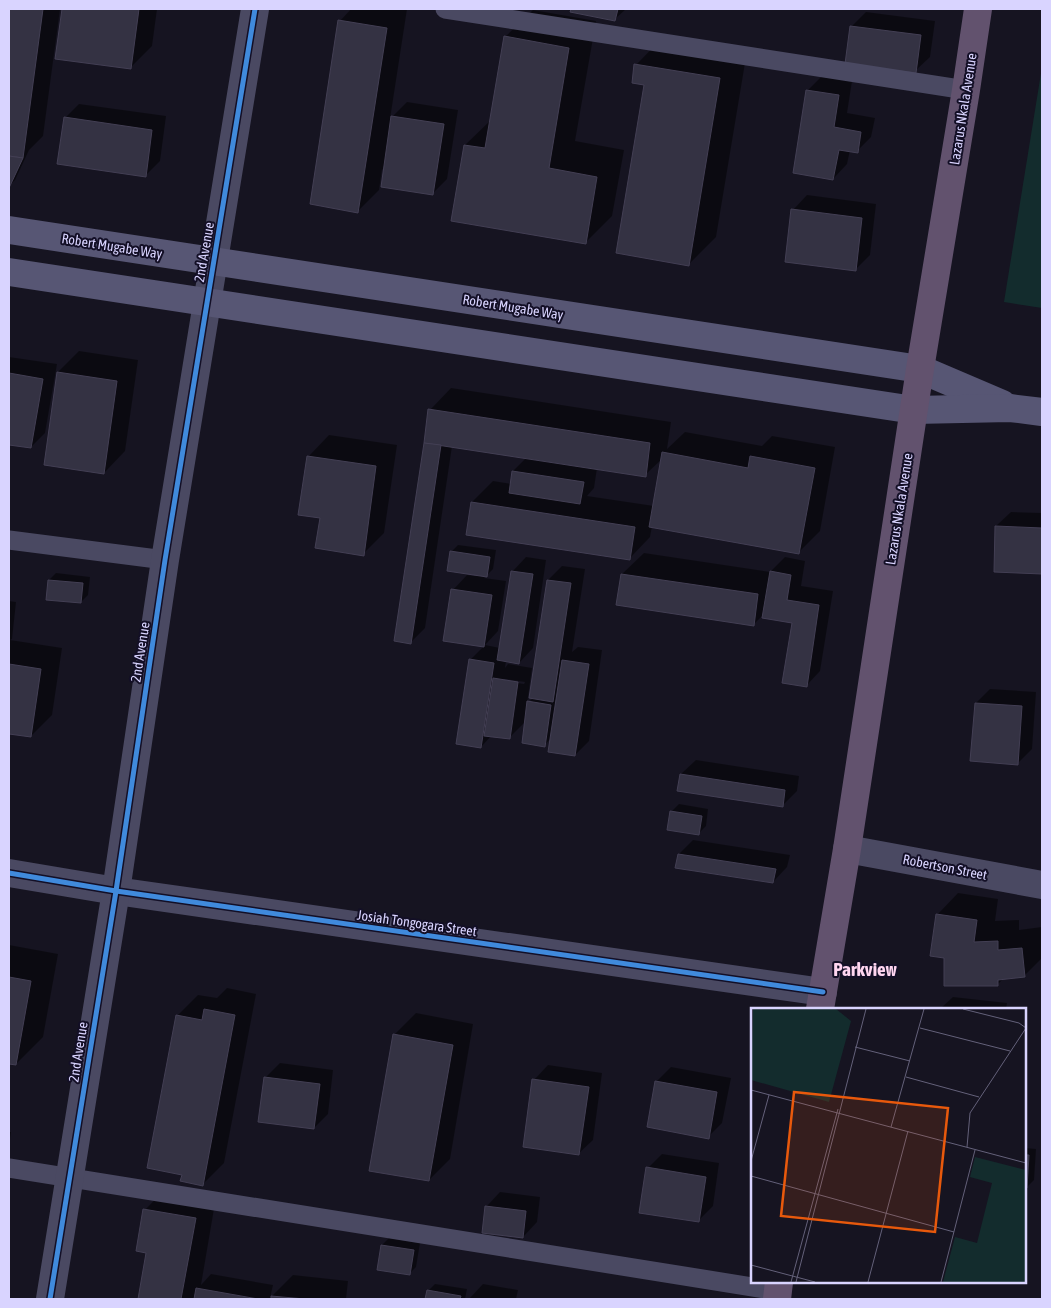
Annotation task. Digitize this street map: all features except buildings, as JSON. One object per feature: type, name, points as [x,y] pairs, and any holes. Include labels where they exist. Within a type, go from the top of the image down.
[{"type":"highway","name":"Lazarus Nkala Avenue","points":[[821,1001],[847,848],[920,368],[978,9]]},
{"type":"main road","name":"Robert Mugabe Way","points":[[9,230],[920,368],[1010,408]]},
{"type":"main road","name":"Robert Mugabe Way","points":[[9,272],[914,410],[1010,408],[1042,412]]},
{"type":"street","name":"2nd Avenue","points":[[50,1299],[116,891],[165,560],[206,302],[255,9]]},
{"type":"street","name":"Robertson Street","points":[[847,848],[1042,885]]},
{"type":"street","name":"Josiah Tongogara Street","points":[[9,873],[821,1001]]},
{"type":"lane","points":[[445,9],[966,90]]},
{"type":"lane","points":[[9,540],[165,560]]},
{"type":"lane","points":[[9,1168],[778,1291]]},
{"type":"green space","points":[[1042,67],[1042,308],[1004,302]]},
{"type":"cycle path","points":[[50,1299],[116,891],[165,560],[255,9]]},
{"type":"cycle path","points":[[9,873],[116,891],[823,992]]},
{"type":"district","name":"Parkview","points":[[865,969]]}]
